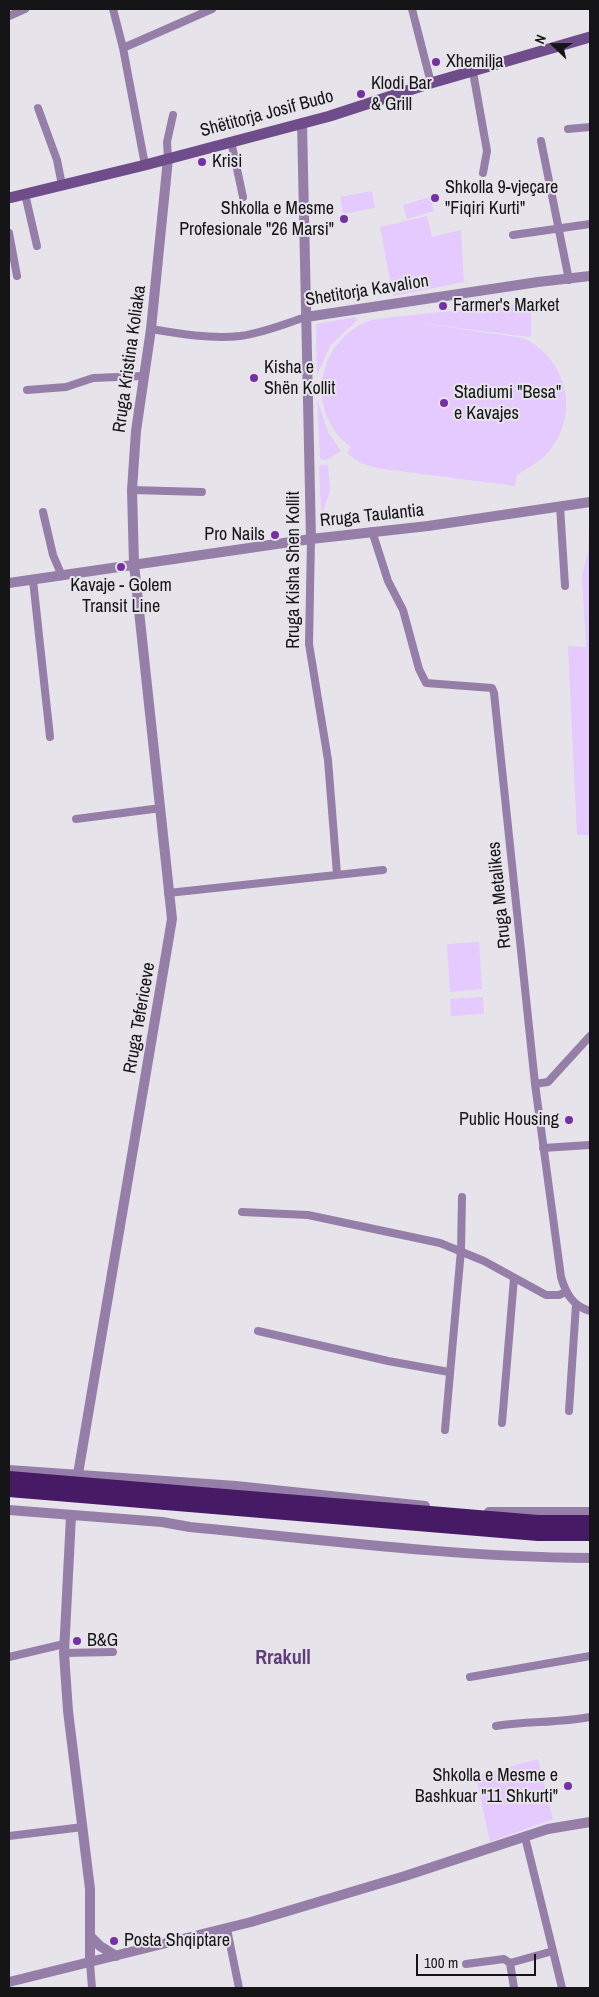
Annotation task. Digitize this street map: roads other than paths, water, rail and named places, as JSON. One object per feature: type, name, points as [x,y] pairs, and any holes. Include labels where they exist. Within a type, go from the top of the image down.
[{"type":"highway","points":[[9,1478],[538,1522],[590,1522]]},
{"type":"highway","points":[[9,1490],[518,1532],[590,1534]]},
{"type":"main road","name":"Shëtitorja Josif Budo","points":[[9,198],[145,165],[330,116],[431,83],[590,37]]},
{"type":"street","points":[[9,16],[25,9]]},
{"type":"street","points":[[112,9],[123,48],[145,165]]},
{"type":"street","points":[[123,48],[212,9]]},
{"type":"street","points":[[412,9],[431,83]]},
{"type":"street","points":[[473,72],[486,151],[483,173]]},
{"type":"street","points":[[38,108],[57,160],[62,185]]},
{"type":"street","points":[[168,159],[167,142],[173,115]]},
{"type":"street","name":"Rruga Kisha Shen Kollit","points":[[302,122],[310,538],[309,644],[328,760],[338,874]]},
{"type":"street","points":[[568,129],[590,127]]},
{"type":"street","points":[[232,141],[244,197]]},
{"type":"street","points":[[541,141],[569,280]]},
{"type":"street","name":"Rruga Kristina Koliaka","points":[[134,564],[132,490],[136,431],[151,329],[168,159]]},
{"type":"street","points":[[25,194],[36,246]]},
{"type":"street","points":[[513,235],[590,224]]},
{"type":"street","points":[[9,233],[17,276]]},
{"type":"street","name":"Shetitorja Kavalion","points":[[151,329],[208,336],[239,336],[278,327],[306,316],[590,276]]},
{"type":"street","points":[[27,390],[66,388],[93,378],[143,376]]},
{"type":"street","points":[[132,490],[202,492]]},
{"type":"street","name":"Rruga Taulantia","points":[[9,583],[310,538],[428,526],[590,502]]},
{"type":"street","points":[[560,506],[565,586]]},
{"type":"street","points":[[43,512],[53,555],[62,576]]},
{"type":"street","name":"Rruga Metalikes","points":[[372,531],[388,581],[403,610],[419,669],[426,682],[492,688],[494,693],[535,1084],[561,1277],[566,1292],[576,1304],[590,1311]]},
{"type":"street","name":"Rruga Tefericeve","points":[[78,1474],[171,934],[172,905],[168,893],[161,808],[134,564]]},
{"type":"street","points":[[33,580],[50,737]]},
{"type":"street","points":[[76,819],[161,808]]},
{"type":"street","points":[[168,893],[383,870]]},
{"type":"street","points":[[535,1084],[548,1082],[590,1036]]},
{"type":"street","points":[[543,1148],[590,1145]]},
{"type":"street","points":[[445,1430],[461,1250],[462,1197]]},
{"type":"street","points":[[242,1212],[308,1215],[440,1243],[461,1250],[546,1295],[559,1295],[566,1292]]},
{"type":"street","points":[[502,1423],[514,1278]]},
{"type":"street","points":[[569,1411],[576,1304]]},
{"type":"street","points":[[258,1331],[388,1361],[449,1372]]},
{"type":"street","points":[[9,1470],[236,1486],[490,1512],[590,1512]]},
{"type":"street","points":[[9,1510],[162,1522],[190,1527],[400,1549],[478,1555],[590,1558]]},
{"type":"street","points":[[71,1516],[64,1648],[90,1889],[92,1988]]},
{"type":"street","points":[[9,1656],[64,1648],[113,1652]]},
{"type":"street","points":[[470,1677],[590,1656]]},
{"type":"street","points":[[496,1726],[520,1722],[550,1723],[590,1717]]},
{"type":"street","points":[[9,1982],[227,1928],[548,1829],[590,1822]]},
{"type":"street","points":[[9,1836],[83,1827]]},
{"type":"street","points":[[526,1837],[562,1988]]},
{"type":"street","points":[[227,1928],[239,1988]]},
{"type":"street","points":[[91,1937],[100,1946],[116,1956]]},
{"type":"street","points":[[510,1963],[553,1951]]},
{"type":"street","points":[[466,1964],[504,1958],[510,1963],[514,1988]]},
{"type":"place","name":"Xhemilja","points":[[436,62]]},
{"type":"place","name":"Klodi Bar & Grill","points":[[361,94]]},
{"type":"place","name":"Krisi","points":[[202,162]]},
{"type":"place","name":"Shkolla 9-vjeçare \"Fiqiri Kurti\"","points":[[435,198]]},
{"type":"place","name":"Shkolla e Mesme Profesionale \"26 Marsi\"","points":[[344,219]]},
{"type":"place","name":"Farmer's Market","points":[[443,306]]},
{"type":"place","name":"Kisha e Shën Kollit","points":[[254,378]]},
{"type":"place","name":"Stadiumi \"Besa\" e Kavajes","points":[[444,403]]},
{"type":"place","name":"Pro Nails","points":[[275,535]]},
{"type":"place","name":"Kavaje - Golem Transit Line","points":[[121,567]]},
{"type":"place","name":"Public Housing","points":[[569,1120]]},
{"type":"place","name":"B&G","points":[[77,1641]]},
{"type":"place","name":"Shkolla e Mesme e Bashkuar \"11 Shkurti\"","points":[[568,1786]]},
{"type":"place","name":"Posta Shqiptare","points":[[114,1941]]},
{"type":"district","name":"Rrakull","points":[[283,1659]]}]
